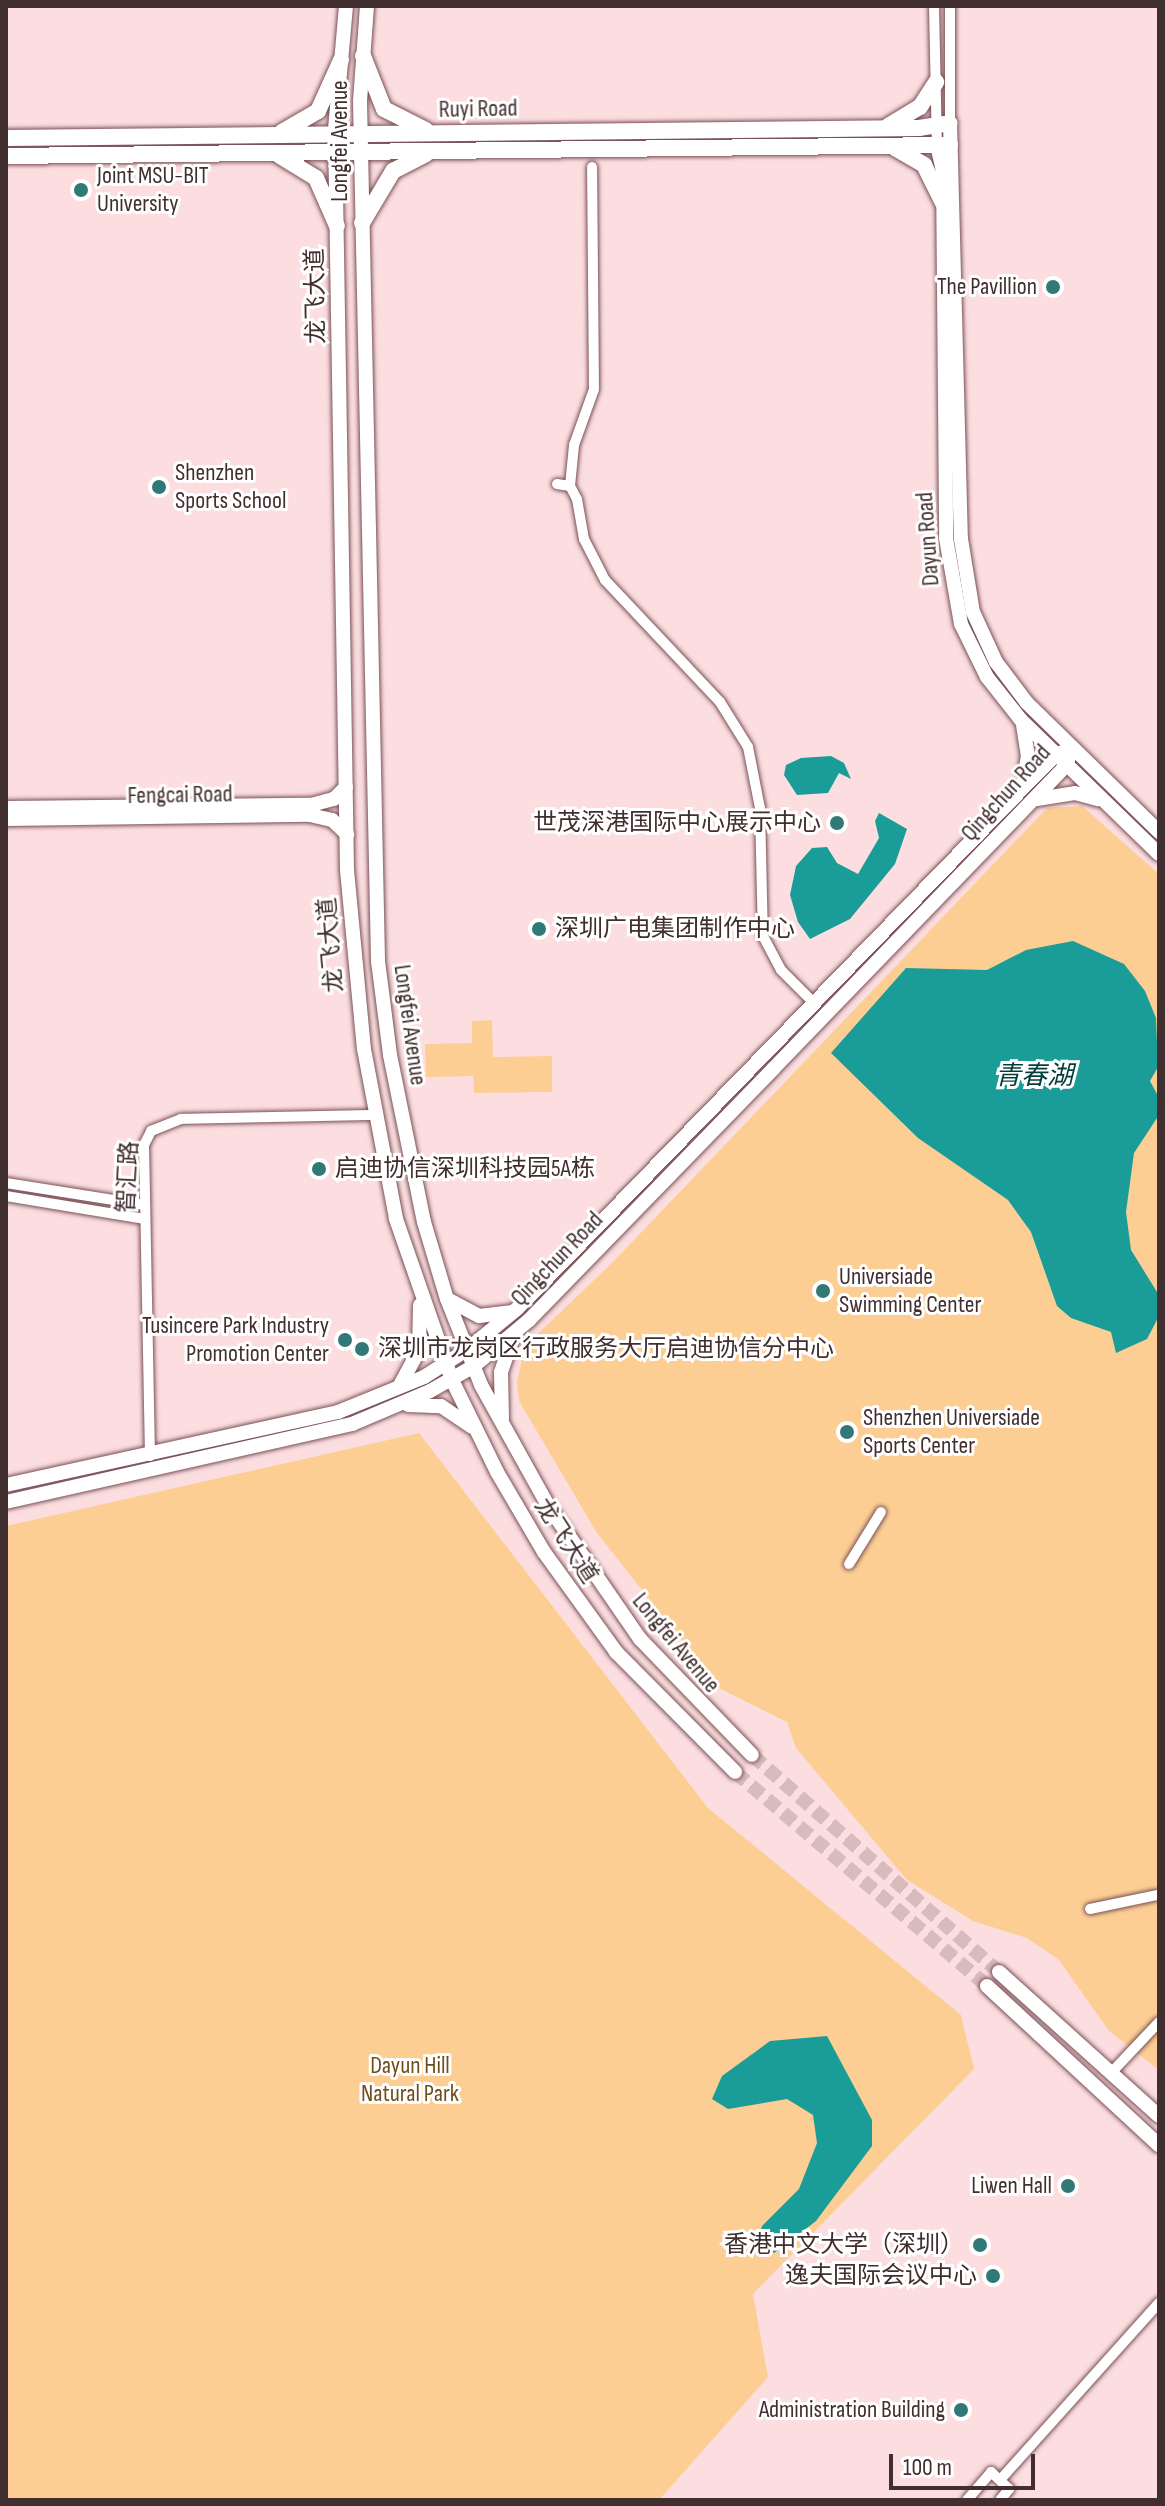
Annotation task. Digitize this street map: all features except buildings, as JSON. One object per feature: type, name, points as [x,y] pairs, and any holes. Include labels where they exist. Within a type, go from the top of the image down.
[{"type":"main road","points":[[363,56],[384,109],[439,133]]},
{"type":"main road","points":[[272,135],[318,111],[341,60]]},
{"type":"main road","points":[[884,128],[920,107],[936,82]]},
{"type":"main road","name":"Ruyi Road","points":[[6,156],[336,152],[361,143],[439,133],[884,128],[943,123]]},
{"type":"main road","name":"Ruyi Road","points":[[6,138],[335,135],[361,143],[432,151],[944,145]]},
{"type":"main road","points":[[885,146],[924,165],[943,203]]},
{"type":"main road","points":[[362,223],[393,171],[432,151]]},
{"type":"main road","points":[[271,153],[316,178],[337,226]]},
{"type":"street","name":"龙飞大道","points":[[346,6],[335,135],[347,834],[353,958],[396,1219],[452,1380],[475,1430],[588,1615],[646,1684],[735,1772]]},
{"type":"street","name":"Longfei Avenue","points":[[367,6],[361,143],[378,961],[390,1055],[424,1222],[447,1299],[474,1366],[503,1428],[549,1507],[640,1639],[752,1755]]},
{"type":"street","points":[[934,6],[936,82],[943,123]]},
{"type":"street","points":[[943,123],[950,6]]},
{"type":"street","name":"Dayun Road","points":[[943,123],[961,539],[967,590],[984,638],[1011,684],[1159,832]]},
{"type":"street","name":"Dayun Road","points":[[944,145],[948,566],[972,651],[1021,720],[1159,854]]},
{"type":"street","points":[[592,167],[594,389],[574,445],[570,486],[584,539],[605,580],[720,702],[748,747],[760,808],[763,936],[781,970],[814,1003]]},
{"type":"street","points":[[557,484],[570,486]]},
{"type":"street","points":[[1021,720],[1028,755],[1026,796],[1075,793],[1106,803]]},
{"type":"street","name":"Qingchun Road","points":[[6,1502],[314,1434],[399,1406],[474,1366],[515,1333],[1072,748]]},
{"type":"street","name":"Fengcai Road","points":[[6,808],[311,805],[334,799],[346,787]]},
{"type":"street","name":"Qingchun Road","points":[[6,1485],[308,1421],[396,1390],[468,1349],[518,1308],[814,1003],[1026,796]]},
{"type":"street","name":"Fengcai Road","points":[[6,819],[310,815],[332,820],[347,834]]},
{"type":"street","name":"智汇路","points":[[150,1456],[144,1145],[163,1122],[377,1115]]},
{"type":"street","points":[[6,1183],[145,1205]]},
{"type":"street","points":[[6,1196],[145,1219]]},
{"type":"street","points":[[396,1390],[419,1350],[420,1293]]},
{"type":"street","points":[[447,1299],[479,1316],[518,1308]]},
{"type":"street","points":[[503,1428],[501,1372],[515,1333]]},
{"type":"street","points":[[399,1406],[441,1406],[475,1430]]},
{"type":"street","points":[[849,1564],[881,1512]]},
{"type":"street","points":[[1090,1909],[1157,1895]]},
{"type":"street","points":[[999,1972],[1159,2116]]},
{"type":"street","points":[[987,1986],[1159,2145]]},
{"type":"street","points":[[1110,2074],[1159,2022]]},
{"type":"street","points":[[1000,2480],[1159,2303]]},
{"type":"street","points":[[967,2500],[991,2472],[1009,2489],[1000,2500]]},
{"type":"green space","name":"Shenzhen Universiade Sports Center","points":[[1082,806],[1159,874],[1159,2070],[1109,2031],[1059,1960],[1027,1938],[973,1921],[907,1880],[796,1748],[787,1722],[719,1688],[597,1533],[519,1401],[517,1382],[525,1346],[611,1264],[1047,808]]},
{"type":"green space","points":[[492,1020],[493,1057],[552,1056],[552,1092],[474,1093],[473,1076],[426,1077],[425,1044],[472,1043],[472,1021]]},
{"type":"green space","name":"Dayun Hill Natural Park","points":[[419,1433],[708,1808],[961,2015],[974,2069],[753,2294],[768,2377],[659,2500],[6,2500],[6,1526]]},
{"type":"water","points":[[831,756],[844,763],[851,779],[839,773],[828,793],[797,795],[784,775],[786,765],[801,758]]},
{"type":"water","points":[[879,813],[907,829],[895,864],[850,919],[810,939],[798,922],[790,895],[796,866],[812,848],[827,847],[837,863],[858,874],[879,838],[875,821]]},
{"type":"water","name":"青春湖","points":[[1073,941],[1124,964],[1145,991],[1156,1018],[1158,1067],[1150,1081],[1157,1094],[1157,1118],[1134,1153],[1126,1212],[1131,1250],[1157,1292],[1159,1316],[1147,1339],[1116,1353],[1111,1332],[1071,1318],[1057,1306],[1031,1232],[1008,1200],[918,1138],[831,1053],[906,968],[987,970],[1026,950]]},
{"type":"water","points":[[827,2036],[872,2120],[872,2146],[816,2221],[774,2253],[757,2241],[762,2226],[799,2189],[817,2143],[813,2115],[787,2099],[728,2109],[712,2099],[722,2076],[770,2041]]},
{"type":"tunnel","points":[[752,1755],[999,1972]]},
{"type":"tunnel","points":[[735,1772],[987,1986]]},
{"type":"place","name":"Joint MSU-BIT University","points":[[81,190]]},
{"type":"place","name":"The Pavillion","points":[[1053,287]]},
{"type":"place","name":"Shenzhen Sports School","points":[[159,487]]},
{"type":"place","name":"世茂深港国际中心展示中心","points":[[837,823]]},
{"type":"place","name":"深圳广电集团制作中心","points":[[539,929]]},
{"type":"place","name":"启迪协信深圳科技园5A栋","points":[[319,1169]]},
{"type":"place","name":"Universiade Swimming Center","points":[[823,1291]]},
{"type":"place","name":"Tusincere Park Industry Promotion Center","points":[[345,1340]]},
{"type":"place","name":"深圳市龙岗区行政服务大厅启迪协信分中心","points":[[362,1349]]},
{"type":"place","name":"Shenzhen Universiade Sports Center","points":[[847,1432]]},
{"type":"place","name":"Liwen Hall","points":[[1068,2186]]},
{"type":"place","name":"香港中文大学（深圳）","points":[[980,2245]]},
{"type":"place","name":"逸夫国际会议中心","points":[[993,2276]]},
{"type":"place","name":"Administration Building","points":[[961,2410]]}]
